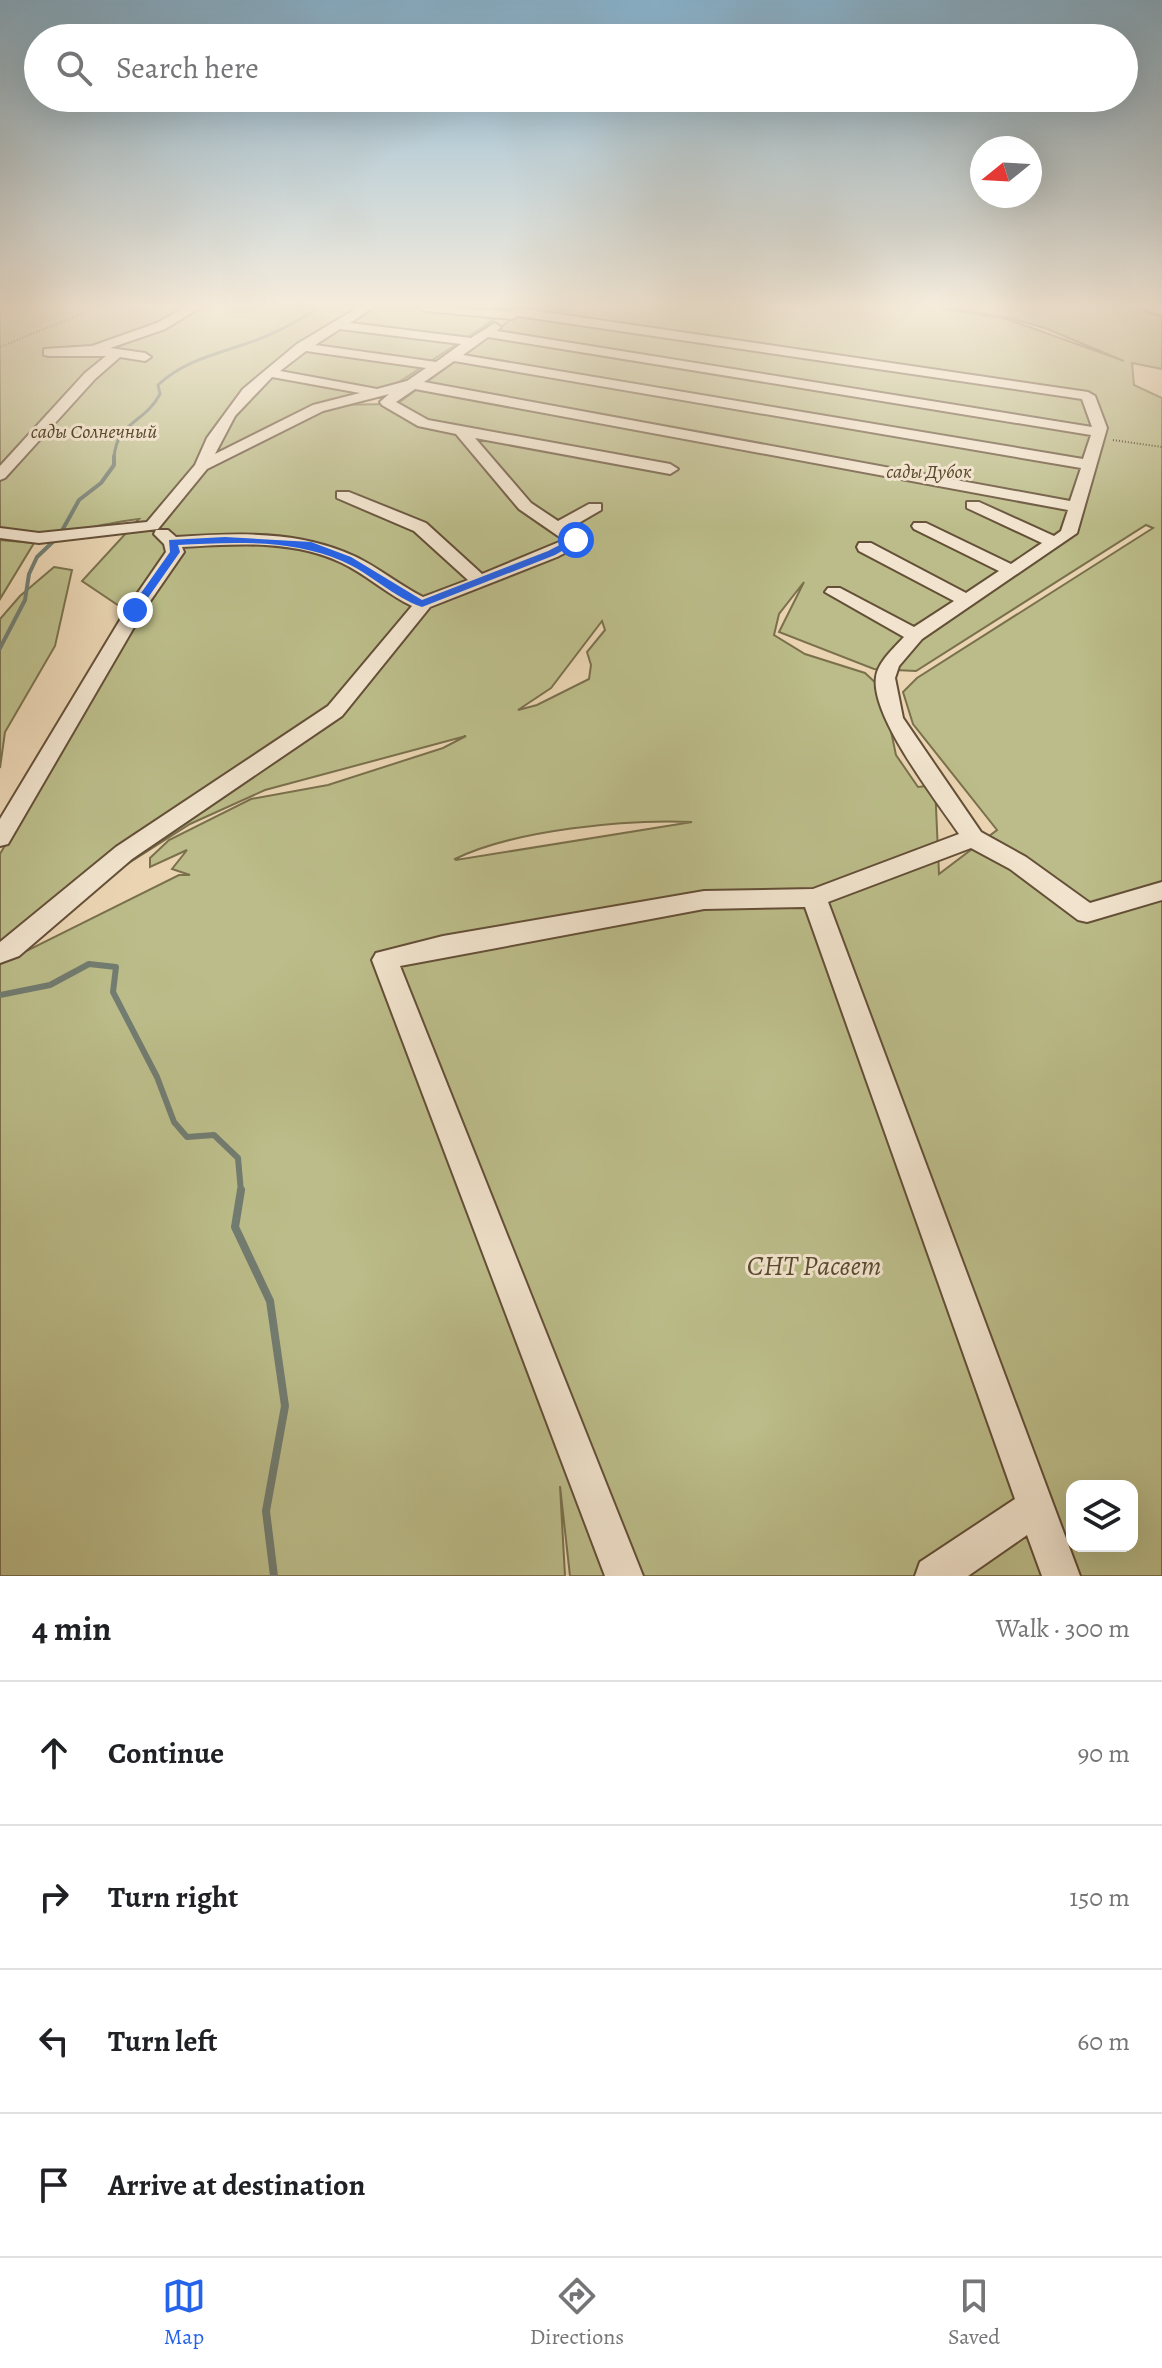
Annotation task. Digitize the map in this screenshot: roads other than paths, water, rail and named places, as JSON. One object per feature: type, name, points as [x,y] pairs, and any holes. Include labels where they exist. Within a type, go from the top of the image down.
[{"type":"street","points":[[0,475],[86,381]]},
{"type":"street","points":[[0,533],[39,538],[152,526],[202,466],[210,443],[233,408],[262,381]]},
{"type":"street","points":[[313,381],[385,393]]},
{"type":"street","points":[[417,381],[387,402],[423,423],[670,469]]},
{"type":"street","points":[[560,381],[1089,465]]},
{"type":"street","points":[[754,381],[1099,434]]},
{"type":"street","points":[[984,381],[1088,396],[1099,434],[1069,533],[915,635],[890,665],[885,678],[893,718],[973,838],[1018,863],[1087,913],[1162,891]]},
{"type":"street","points":[[202,466],[318,408],[412,384],[1077,507]]},
{"type":"street","points":[[0,953],[10,949],[124,853],[335,711],[422,604],[576,540],[525,506],[461,431]]},
{"type":"street","points":[[343,495],[420,527],[480,581]]},
{"type":"street","points":[[973,505],[1054,542]]},
{"type":"street","points":[[558,528],[595,507]]},
{"type":"street","points":[[0,838],[135,610],[175,552],[172,542],[152,526]]},
{"type":"street","points":[[920,526],[1010,570]]},
{"type":"street","points":[[172,542],[225,540],[307,545],[348,560],[422,604]]},
{"type":"street","points":[[865,547],[965,600]]},
{"type":"street","points":[[834,592],[915,635]]},
{"type":"street","points":[[624,1576],[385,960],[443,946],[704,900],[814,898],[973,838]]},
{"type":"street","points":[[814,898],[1061,1576]]},
{"type":"street","points":[[934,1576],[1036,1507]]},
{"type":"waterway","points":[[114,458],[120,437],[154,404],[160,394],[158,385],[163,381]]},
{"type":"waterway","points":[[0,648],[25,600],[29,574],[37,557],[59,536],[79,500],[101,483],[114,465],[114,458]]},
{"type":"waterway","points":[[0,995],[50,985],[89,964],[116,967],[113,992],[157,1077],[174,1122],[187,1137],[214,1135],[238,1158],[241,1191]]},
{"type":"waterway","points":[[241,1191],[235,1227],[270,1301],[285,1406],[266,1511],[274,1576]]},
{"type":"park label","name":"сады Солнечный","points":[[94,431]]},
{"type":"park label","name":"сады Дубок","points":[[929,471]]},
{"type":"park label","name":"СНТ Расвет","points":[[814,1266]]}]
